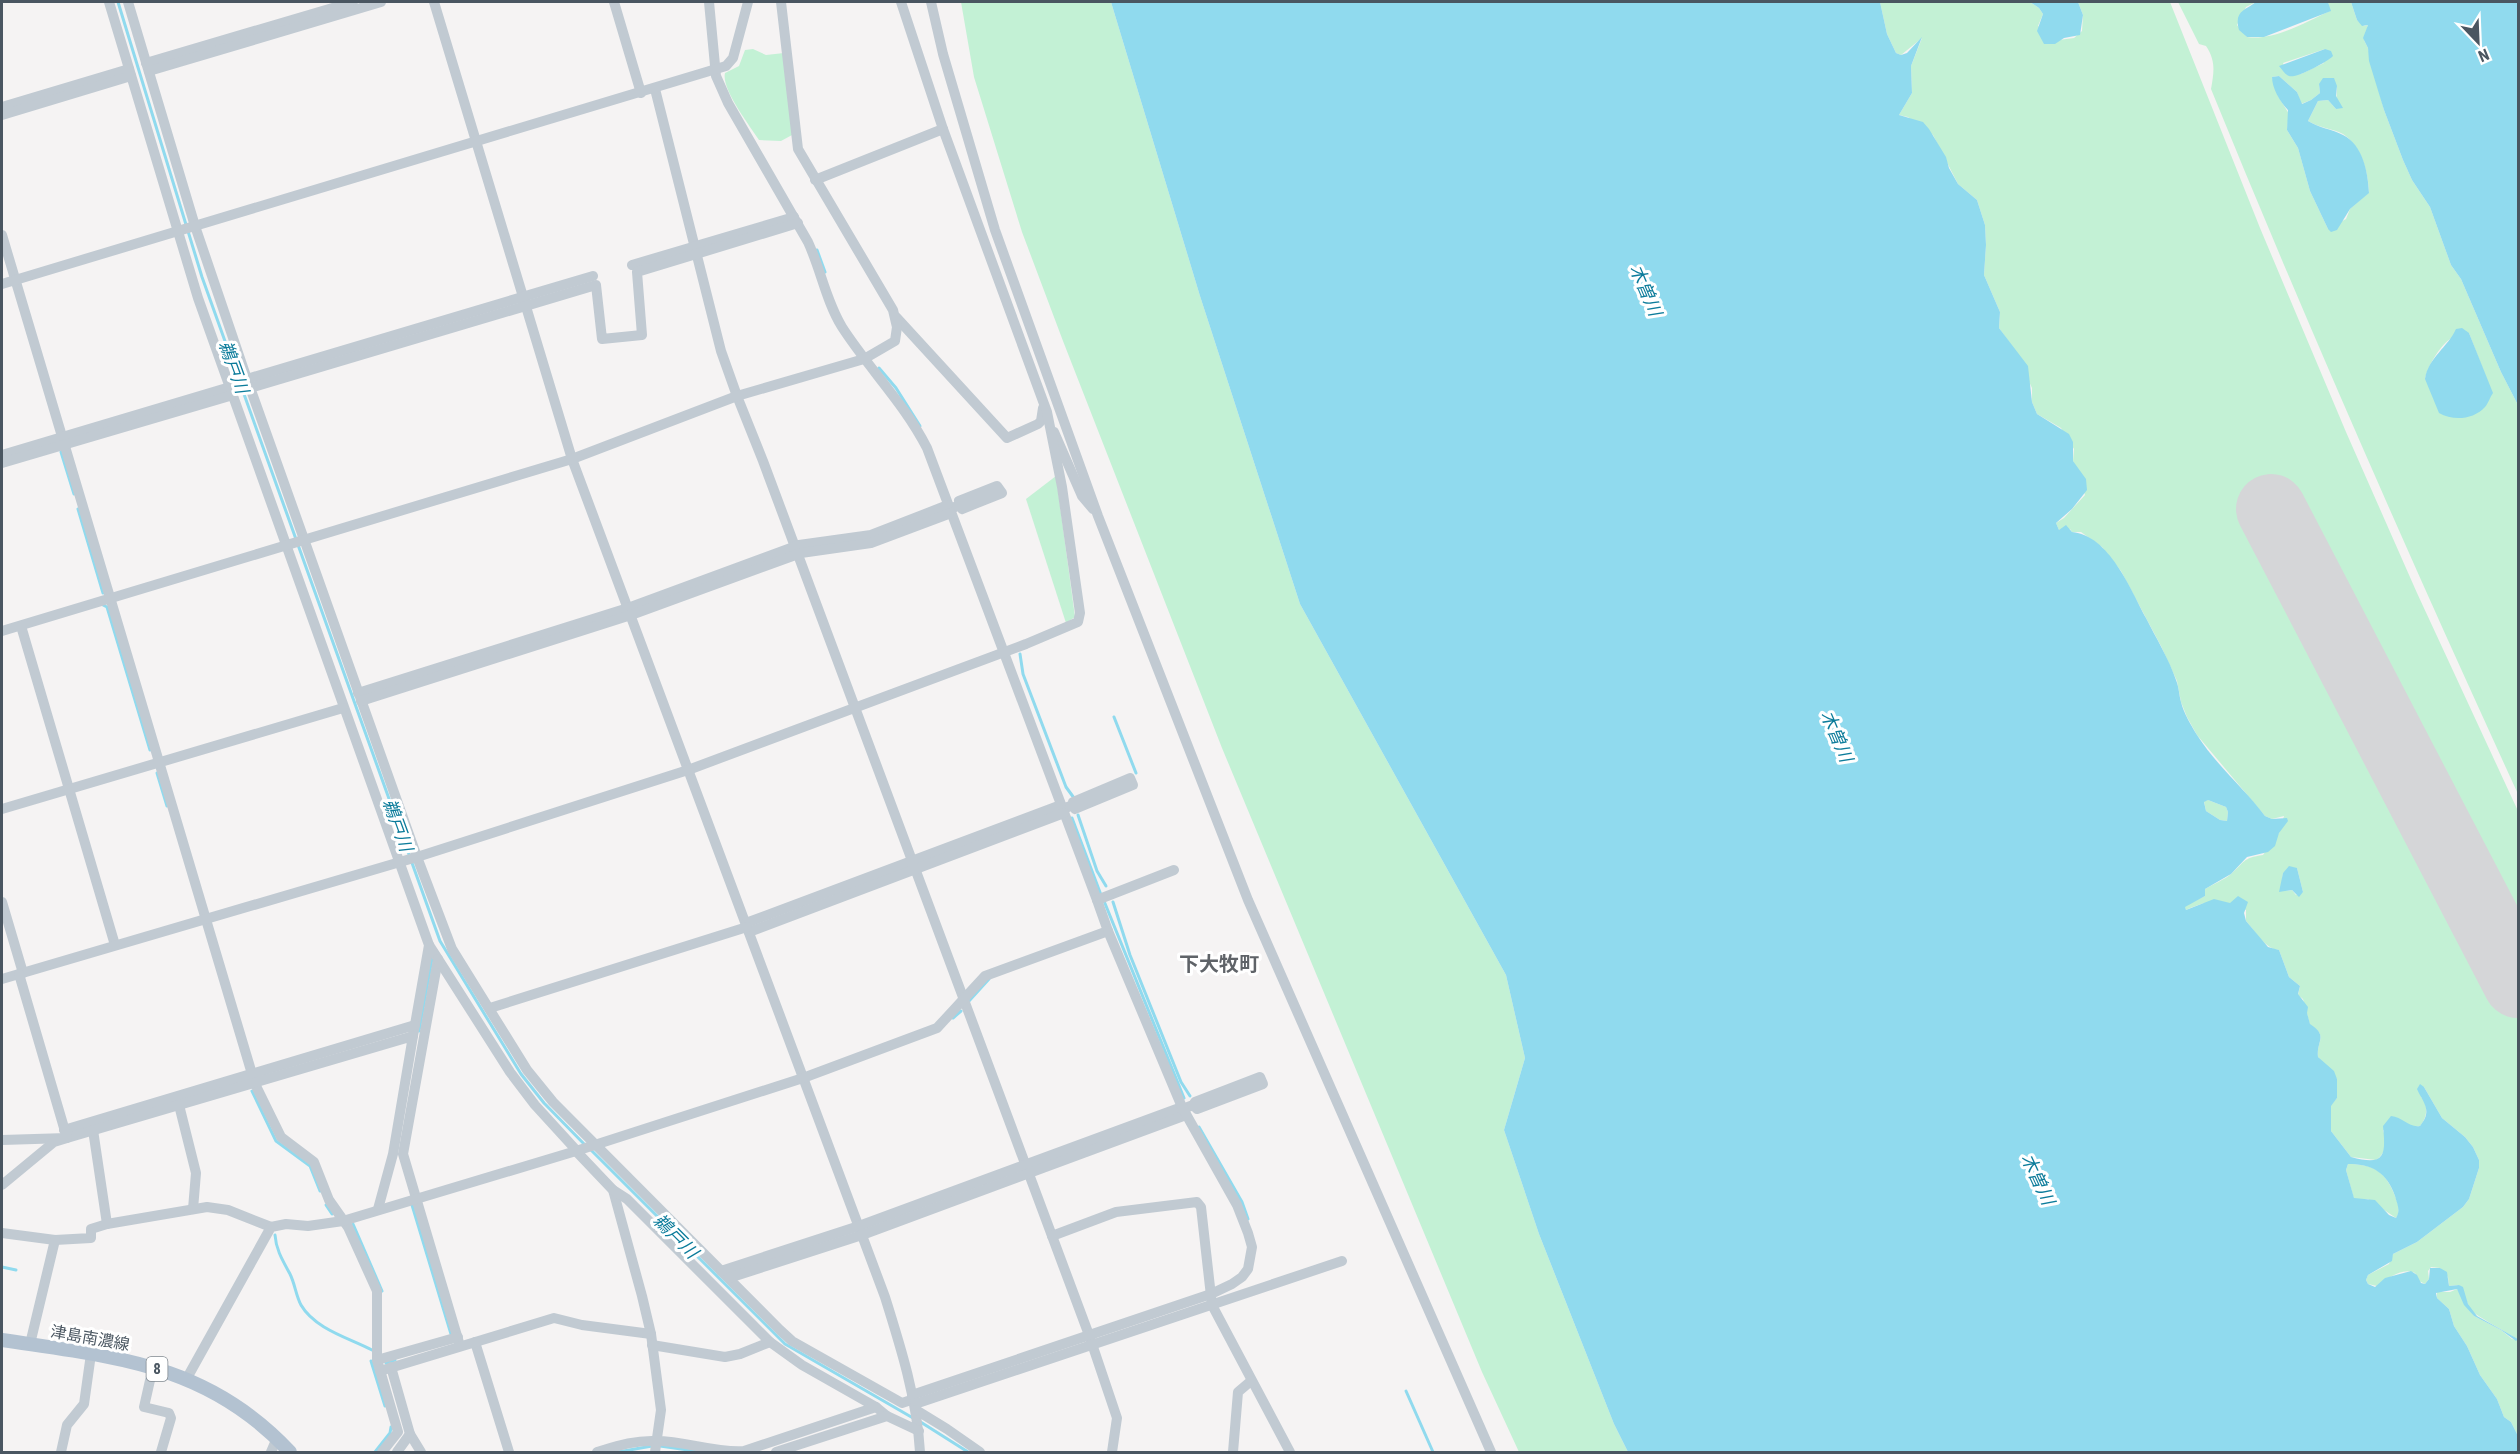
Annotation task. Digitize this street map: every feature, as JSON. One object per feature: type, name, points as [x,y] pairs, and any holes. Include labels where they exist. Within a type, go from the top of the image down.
[{"type":"main road","name":"津島南濃線","points":[[2,1340],[91,1354],[153,1367],[187,1378],[223,1397],[277,1438],[290,1452]]},
{"type":"street","points":[[109,2],[231,391],[360,697],[415,857],[452,949],[527,1070],[553,1102],[792,1341],[902,1403],[915,1405],[980,1452]]},
{"type":"street","points":[[128,2],[194,226],[248,384],[342,705],[429,945],[510,1072],[535,1105],[613,1190],[627,1199],[770,1342],[802,1365],[876,1407],[887,1416],[918,1429]]},
{"type":"street","points":[[148,67],[353,2]]},
{"type":"street","points":[[148,67],[381,2]]},
{"type":"street","points":[[434,2],[572,459],[897,1336],[915,1405],[920,1452]]},
{"type":"street","points":[[614,2],[641,93]]},
{"type":"street","points":[[709,2],[716,70],[728,103],[817,260],[834,313],[864,359],[915,425],[927,448],[952,508],[1003,651],[1065,808],[1108,930],[1186,1109],[1237,1204],[1252,1248],[1248,1269],[1242,1277],[1212,1299]]},
{"type":"street","points":[[2,284],[716,70],[726,66],[734,58],[748,2]]},
{"type":"street","points":[[781,2],[798,149],[868,265],[896,317],[1007,438],[1038,424],[1045,408]]},
{"type":"street","points":[[901,2],[943,129],[1045,408],[1082,496],[1098,516]]},
{"type":"street","points":[[931,2],[943,54],[995,231],[1098,516],[1248,900],[1491,1452]]},
{"type":"street","points":[[2,107],[130,73]]},
{"type":"street","points":[[2,115],[130,73]]},
{"type":"street","points":[[655,89],[722,351],[737,396],[1090,1340],[1117,1418],[1112,1452]]},
{"type":"street","points":[[815,180],[943,129]]},
{"type":"street","points":[[632,265],[696,250],[796,220]]},
{"type":"street","points":[[2,235],[204,918],[254,1079],[281,1137],[314,1162],[329,1200],[348,1227],[377,1291],[383,1366],[398,1432],[382,1452]]},
{"type":"street","points":[[524,301],[596,285],[602,339],[642,335],[637,272],[696,250]]},
{"type":"street","points":[[248,384],[524,301],[593,276]]},
{"type":"street","points":[[2,632],[572,459],[737,396],[864,359],[895,341],[896,317]]},
{"type":"street","points":[[2,463],[63,441],[231,391]]},
{"type":"street","points":[[2,979],[415,857],[688,770],[1069,627],[1077,622],[1080,613],[1062,487],[1045,408]]},
{"type":"street","points":[[2,455],[63,441]]},
{"type":"street","points":[[360,697],[629,612],[796,550],[871,535],[952,508]]},
{"type":"street","points":[[21,626],[115,945]]},
{"type":"street","points":[[2,809],[69,786],[342,705]]},
{"type":"street","points":[[490,1008],[747,927],[1065,808],[1073,802],[1130,778],[1133,785],[1075,808],[1065,808]]},
{"type":"street","points":[[2,802],[69,786]]},
{"type":"street","points":[[1097,900],[1174,870]]},
{"type":"street","points":[[2,902],[66,1134]]},
{"type":"street","points":[[2,1233],[55,1240],[91,1238],[91,1229],[107,1224],[194,1209],[228,1210],[271,1227],[286,1224],[308,1226],[343,1221],[803,1078],[937,1028],[985,976],[1108,930]]},
{"type":"street","points":[[378,1209],[393,1154],[429,945]]},
{"type":"street","points":[[438,959],[403,1154],[459,1342]]},
{"type":"street","points":[[2,1185],[66,1134],[414,1030]]},
{"type":"street","points":[[725,1274],[860,1231],[1186,1109],[1195,1102],[1260,1077],[1263,1084],[1197,1109],[1186,1109]]},
{"type":"street","points":[[2,1140],[93,1130],[179,1106],[254,1079]]},
{"type":"street","points":[[179,1106],[196,1173],[194,1209]]},
{"type":"street","points":[[93,1130],[107,1224]]},
{"type":"street","points":[[613,1190],[651,1340],[661,1410],[655,1450]]},
{"type":"street","points":[[1052,1236],[1116,1212],[1197,1202],[1201,1207],[1212,1299],[1251,1382],[1290,1452]]},
{"type":"street","points":[[187,1378],[271,1227]]},
{"type":"street","points":[[30,1344],[55,1240]]},
{"type":"street","points":[[915,1405],[1090,1340],[1212,1299],[1342,1261]]},
{"type":"street","points":[[383,1366],[459,1342],[475,1342],[554,1318],[725,1357],[740,1354],[770,1342]]},
{"type":"street","points":[[475,1342],[509,1452]]},
{"type":"street","points":[[61,1452],[67,1425],[84,1404],[91,1354]]},
{"type":"street","points":[[383,1366],[410,1434],[421,1452]]},
{"type":"street","points":[[153,1367],[144,1407],[169,1413],[171,1418],[161,1452]]},
{"type":"street","points":[[1233,1452],[1238,1392],[1251,1382]]},
{"type":"street","points":[[597,1452],[626,1443],[655,1450],[744,1451],[876,1407]]},
{"type":"street","points":[[776,1452],[887,1416]]},
{"type":"street","points":[[396,1452],[410,1434]]},
{"type":"street","points":[[271,1452],[277,1438]]},
{"type":"green space","points":[[961,2],[1111,2],[1200,296],[1300,604],[1506,975],[1525,1058],[1504,1130],[1539,1234],[1614,1424],[1628,1452],[1519,1452],[1482,1372],[1222,748],[1063,341],[1022,232],[974,77]]},
{"type":"green space","points":[[1880,2],[2030,2],[2043,14],[2038,26],[2059,40],[2074,38],[2082,31],[2083,15],[2078,2],[2170,2],[2260,228],[2346,432],[2417,593],[2518,811],[2518,1339],[2472,1311],[2459,1285],[2449,1286],[2448,1277],[2440,1268],[2431,1267],[2428,1271],[2429,1279],[2425,1284],[2419,1281],[2415,1273],[2405,1272],[2377,1286],[2368,1284],[2366,1280],[2368,1275],[2389,1264],[2393,1254],[2417,1242],[2463,1207],[2469,1199],[2479,1168],[2479,1160],[2473,1147],[2465,1137],[2442,1118],[2424,1087],[2421,1097],[2424,1100],[2426,1112],[2420,1126],[2383,1130],[2385,1146],[2382,1154],[2376,1160],[2351,1157],[2331,1131],[2331,1105],[2337,1098],[2337,1079],[2318,1057],[2319,1032],[2310,1025],[2303,999],[2298,995],[2300,986],[2289,977],[2279,950],[2265,943],[2246,921],[2246,910],[2222,902],[2209,902],[2186,910],[2184,906],[2205,896],[2205,889],[2228,876],[2247,859],[2263,855],[2279,833],[2284,816],[2272,819],[2265,816],[2197,735],[2187,717],[2177,681],[2161,646],[2121,571],[2102,547],[2081,532],[2072,532],[2070,529],[2059,530],[2056,523],[2064,518],[2085,495],[2073,461],[2074,449],[2061,428],[2037,414],[2032,402],[2032,388],[2012,346],[1999,328],[2000,312],[1984,275],[1985,225],[1977,200],[1958,184],[1933,135],[1908,117],[1899,115],[1912,93],[1911,66],[1922,38],[1901,55],[1896,53],[1887,34]],"holes":[[[2297,868],[2303,892],[2296,895],[2292,890],[2287,891],[2282,880],[2283,873]]]},
{"type":"green space","points":[[2178,2],[2256,2],[2246,7],[2237,25],[2247,37],[2268,36],[2300,25],[2330,11],[2328,2],[2351,2],[2357,20],[2364,26],[2368,25],[2364,40],[2384,110],[2403,160],[2412,180],[2430,207],[2451,265],[2461,279],[2501,372],[2518,405],[2518,794],[2399,531],[2285,267],[2211,89],[2213,62],[2206,46],[2199,44]],"holes":[[[2325,49],[2324,63],[2301,74],[2287,75],[2283,63]],[[2279,76],[2297,92],[2301,104],[2320,93],[2319,84],[2337,86],[2336,109],[2328,100],[2318,101],[2308,121],[2343,134],[2350,139],[2363,160],[2369,192],[2350,209],[2346,219],[2328,229],[2310,191],[2298,148],[2287,130],[2289,114],[2278,96],[2272,77]],[[2469,333],[2492,393],[2488,401],[2425,379],[2438,352],[2450,339]]]},
{"type":"green space","points":[[753,49],[766,55],[784,53],[792,135],[781,141],[759,140],[727,88],[725,73],[739,66],[745,50]]},
{"type":"green space","points":[[1056,476],[1075,617],[1066,623],[1026,499]]},
{"type":"green space","points":[[2208,800],[2226,807],[2227,821],[2220,820],[2206,811],[2204,801]]},
{"type":"green space","points":[[2348,1164],[2372,1168],[2383,1175],[2397,1202],[2399,1210],[2396,1218],[2368,1199],[2354,1199],[2346,1170]]},
{"type":"green space","points":[[2457,1289],[2474,1316],[2501,1330],[2512,1339],[2518,1340],[2518,1436],[2511,1422],[2504,1417],[2497,1399],[2480,1375],[2467,1346],[2454,1326],[2449,1309],[2437,1298],[2437,1292],[2450,1292]]},
{"type":"water","name":"木曽川","points":[[1111,2],[1880,2],[1887,34],[1896,53],[1901,55],[1907,53],[1922,37],[1911,66],[1912,93],[1899,115],[1923,122],[1946,157],[1958,184],[1977,200],[1985,225],[1984,275],[2000,312],[1999,328],[2028,366],[2032,402],[2037,414],[2069,434],[2073,442],[2073,461],[2086,479],[2087,490],[2072,509],[2056,523],[2059,530],[2066,525],[2072,532],[2085,535],[2108,553],[2126,579],[2166,656],[2177,683],[2184,711],[2197,735],[2265,816],[2272,819],[2287,818],[2288,821],[2279,833],[2275,846],[2268,852],[2247,857],[2231,874],[2205,889],[2205,896],[2185,907],[2186,910],[2214,899],[2230,903],[2238,896],[2248,902],[2244,913],[2246,921],[2268,947],[2279,950],[2289,977],[2300,986],[2298,994],[2308,1007],[2310,1024],[2319,1032],[2318,1057],[2334,1071],[2337,1079],[2337,1098],[2331,1106],[2331,1131],[2351,1157],[2371,1160],[2381,1156],[2384,1145],[2383,1126],[2391,1116],[2420,1126],[2426,1111],[2417,1089],[2420,1084],[2442,1118],[2465,1137],[2473,1147],[2479,1160],[2479,1168],[2469,1199],[2463,1207],[2417,1242],[2393,1254],[2392,1261],[2368,1275],[2366,1280],[2368,1284],[2375,1287],[2385,1278],[2411,1271],[2417,1275],[2421,1283],[2425,1284],[2429,1279],[2430,1268],[2440,1268],[2447,1272],[2449,1286],[2463,1287],[2468,1304],[2477,1316],[2518,1339],[2516,1341],[2474,1316],[2464,1305],[2457,1289],[2436,1293],[2437,1298],[2449,1309],[2454,1326],[2467,1346],[2480,1375],[2497,1399],[2504,1417],[2511,1422],[2518,1436],[2518,1452],[1628,1452],[1614,1424],[1539,1234],[1504,1130],[1525,1058],[1506,975],[1300,604],[1200,296]],"holes":[[[2208,800],[2226,807],[2227,821],[2220,820],[2206,811],[2204,802]],[[2348,1164],[2372,1168],[2388,1181],[2395,1196],[2398,1210],[2396,1218],[2389,1215],[2375,1200],[2354,1198],[2346,1170]]]},
{"type":"water","points":[[2030,2],[2078,2],[2083,15],[2080,35],[2064,38],[2055,44],[2044,44],[2037,31],[2043,14]]},
{"type":"water","points":[[2256,2],[2328,2],[2331,11],[2264,37],[2247,37],[2239,30],[2239,15]]},
{"type":"water","points":[[2351,2],[2518,2],[2518,405],[2501,372],[2461,279],[2451,265],[2430,207],[2412,180],[2403,160],[2384,110],[2369,61],[2368,48],[2363,38],[2368,25],[2362,26],[2357,20]]},
{"type":"water","points":[[2325,49],[2331,51],[2333,56],[2304,73],[2288,75],[2279,66]]},
{"type":"water","points":[[2279,76],[2297,92],[2302,104],[2320,93],[2319,84],[2323,78],[2334,78],[2337,86],[2336,96],[2343,108],[2336,109],[2328,100],[2318,101],[2308,121],[2343,135],[2355,145],[2366,168],[2369,193],[2350,209],[2337,230],[2331,232],[2328,229],[2310,191],[2298,148],[2287,130],[2288,110],[2277,95],[2272,81],[2272,77]]},
{"type":"water","points":[[2462,328],[2469,333],[2493,393],[2486,406],[2475,415],[2457,418],[2439,413],[2425,379],[2434,359],[2456,329]]},
{"type":"water","points":[[2289,866],[2297,868],[2303,892],[2299,897],[2292,890],[2279,892],[2283,873]]},
{"type":"waterway","name":"鵜戸川","points":[[118,2],[202,277],[440,941],[521,1074],[544,1103],[586,1146]]},
{"type":"waterway","points":[[817,250],[825,272]]},
{"type":"waterway","points":[[879,368],[896,388],[920,426]]},
{"type":"waterway","points":[[61,452],[74,494]]},
{"type":"waterway","points":[[78,509],[103,593]]},
{"type":"waterway","points":[[103,605],[107,607],[150,750]]},
{"type":"waterway","points":[[1020,654],[1023,674],[1066,787],[1074,798]]},
{"type":"waterway","points":[[1114,717],[1136,773]]},
{"type":"waterway","points":[[157,773],[167,806]]},
{"type":"waterway","points":[[1078,815],[1097,871],[1106,886]]},
{"type":"waterway","points":[[1072,818],[1101,895]]},
{"type":"waterway","points":[[1104,901],[1184,1098]]},
{"type":"waterway","points":[[1113,902],[1130,955],[1181,1082],[1190,1096]]},
{"type":"waterway","points":[[419,1031],[432,959]]},
{"type":"waterway","points":[[969,1001],[989,979]]},
{"type":"waterway","points":[[953,1018],[961,1011]]},
{"type":"waterway","points":[[252,1091],[276,1141],[310,1166],[320,1191]]},
{"type":"waterway","points":[[1199,1127],[1242,1202],[1248,1219]]},
{"type":"waterway","name":"鵜戸川","points":[[591,1150],[785,1344],[913,1418]]},
{"type":"waterway","points":[[326,1205],[332,1214]]},
{"type":"waterway","points":[[412,1205],[451,1334]]},
{"type":"waterway","points":[[353,1224],[382,1291]]},
{"type":"waterway","points":[[275,1235],[280,1255],[292,1278],[299,1301],[307,1313],[324,1327],[372,1350]]},
{"type":"waterway","points":[[2,1267],[16,1270]]},
{"type":"waterway","points":[[386,1363],[395,1360]]},
{"type":"waterway","points":[[371,1361],[385,1406]]},
{"type":"waterway","points":[[1406,1391],[1433,1452]]},
{"type":"waterway","name":"鵜戸川","points":[[919,1421],[968,1452]]},
{"type":"waterway","points":[[375,1452],[390,1433],[391,1427]]},
{"type":"waterway","points":[[618,1452],[652,1446]]},
{"type":"waterway","points":[[660,1446],[702,1452]]},
{"type":"runway","points":[[2271,509],[2518,983]]},
{"type":"district","name":"下大牧町","points":[[1219,964]]}]
